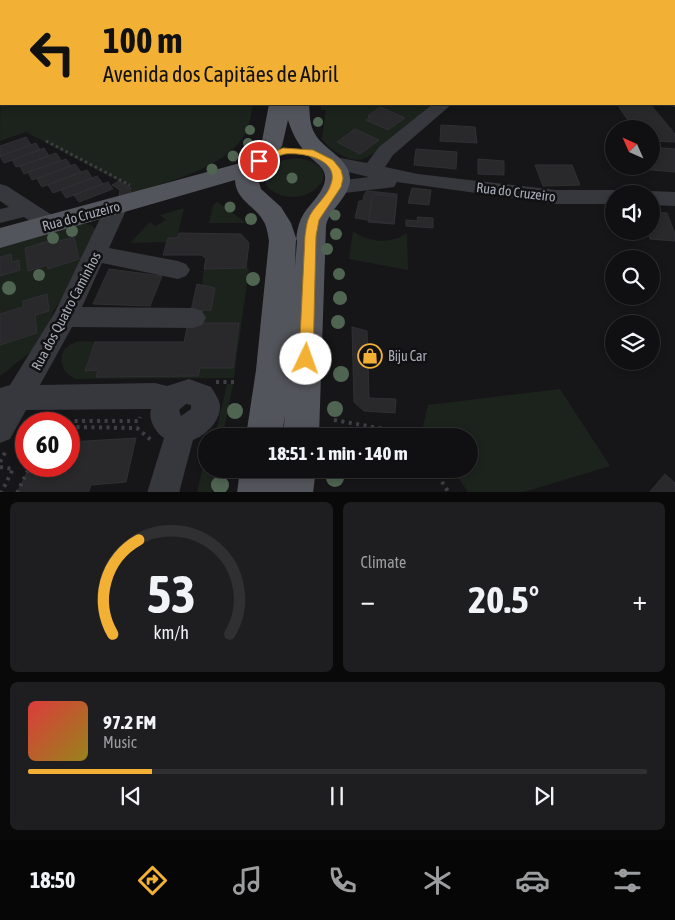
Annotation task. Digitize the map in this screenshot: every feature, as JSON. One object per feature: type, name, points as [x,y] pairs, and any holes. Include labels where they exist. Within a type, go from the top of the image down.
[{"type":"main road","points":[[265,428],[273,370],[283,242],[280,226],[273,214],[256,199],[247,186],[246,177],[272,144],[279,105]]},
{"type":"main road","points":[[299,105],[298,122],[302,133],[336,170],[338,178],[333,191],[313,219],[302,428]]},
{"type":"main road","points":[[163,194],[255,164],[283,151],[310,152],[326,159]]},
{"type":"main road","points":[[163,194],[212,191],[256,199],[274,208],[289,209],[319,203],[333,191]]},
{"type":"main road","name":"Rua do Cruzeiro","points":[[0,238],[163,194]]},
{"type":"main road","points":[[256,492],[258,478]]},
{"type":"main road","points":[[294,492],[296,478]]},
{"type":"street","points":[[373,172],[378,160],[386,151],[442,105]]},
{"type":"street","name":"Rua do Cruzeiro","points":[[326,159],[373,172],[406,186]]},
{"type":"street","name":"Rua do Cruzeiro","points":[[333,191],[406,186],[556,197],[605,197]]},
{"type":"street","points":[[0,191],[50,224]]},
{"type":"street","points":[[660,198],[675,199]]},
{"type":"street","name":"Rua dos Quatro Caminhos","points":[[5,436],[9,398],[66,317],[96,254],[127,203]]},
{"type":"street","points":[[0,216],[27,208]]},
{"type":"street","points":[[96,254],[178,270]]},
{"type":"street","points":[[66,317],[193,318]]},
{"type":"street","points":[[9,398],[155,396],[170,399],[166,405],[164,418],[171,428],[167,435],[163,492]]},
{"type":"path","points":[[46,141],[133,186],[127,203]]},
{"type":"path","points":[[55,408],[50,421],[140,421],[141,414]]},
{"type":"path","points":[[334,420],[379,428]]},
{"type":"path","points":[[80,427],[137,428],[167,435]]},
{"type":"path","points":[[0,462],[5,436]]},
{"type":"path","points":[[0,467],[13,469],[1,492]]},
{"type":"path","points":[[17,492],[24,477]]},
{"type":"path","points":[[440,478],[449,492]]},
{"type":"shaded area","points":[[0,105],[253,105],[245,134],[236,146],[224,156],[194,173],[130,194],[131,188],[26,132],[0,141]]},
{"type":"shaded area","points":[[321,105],[432,105],[378,150],[358,160],[340,155],[322,139],[326,110],[321,110]]},
{"type":"shaded area","points":[[297,158],[313,162],[321,169],[323,177],[320,185],[302,196],[289,197],[271,190],[265,182],[266,173],[269,169],[280,161]]},
{"type":"shaded area","points":[[217,202],[246,223],[209,223],[213,205]]},
{"type":"shaded area","points":[[184,208],[177,238],[168,238],[167,242],[130,243],[150,222],[155,226],[166,220],[160,215]]},
{"type":"shaded area","points":[[80,223],[91,225],[96,230],[65,294],[54,310],[45,332],[32,351],[0,376],[0,244]]},
{"type":"shaded area","points":[[353,231],[366,238],[380,241],[401,237],[407,233],[408,270],[349,259]]},
{"type":"shaded area","points":[[249,268],[234,378],[76,379],[70,376],[63,366],[62,356],[68,346],[84,341],[95,342],[85,370],[98,370],[97,377],[198,376],[200,368],[233,368],[239,323],[196,323],[199,311],[211,310],[215,289],[202,285],[204,269]]},
{"type":"shaded area","points":[[227,384],[233,384],[225,428],[217,428]]},
{"type":"shaded area","points":[[560,389],[610,466],[524,492],[468,492],[458,478],[478,478],[478,428],[424,428],[423,426],[428,405]]},
{"type":"shaded area","points":[[200,478],[214,478],[212,492],[197,492]]},
{"type":"building","points":[[618,105],[651,105],[675,134],[675,142],[660,141],[660,120],[628,120]]},
{"type":"building","points":[[380,107],[405,118],[388,130],[366,120],[370,117],[368,116]]},
{"type":"building","points":[[441,125],[475,127],[477,143],[440,141]]},
{"type":"building","points":[[355,129],[379,140],[360,154],[337,142]]},
{"type":"building","points":[[26,137],[31,145],[0,156],[0,146]]},
{"type":"building","points":[[36,143],[40,150],[4,163],[0,156]]},
{"type":"building","points":[[44,148],[49,156],[16,167],[12,160]]},
{"type":"building","points":[[660,148],[675,149],[675,172],[660,171]]},
{"type":"building","points":[[416,149],[457,152],[456,169],[414,165]]},
{"type":"building","points":[[56,153],[61,160],[24,174],[20,166]]},
{"type":"building","points":[[66,159],[71,166],[32,180],[28,172]]},
{"type":"building","points":[[478,159],[504,161],[504,175],[478,174]]},
{"type":"building","points":[[75,164],[81,172],[42,187],[37,179]]},
{"type":"building","points":[[535,165],[572,165],[580,185],[543,186]]},
{"type":"building","points":[[87,170],[92,178],[53,193],[48,185]]},
{"type":"building","points":[[97,176],[103,184],[66,198],[61,190]]},
{"type":"building","points":[[119,181],[131,188],[130,194],[119,197],[120,190],[112,185]]},
{"type":"building","points":[[108,182],[113,189],[79,202],[74,195]]},
{"type":"building","points":[[412,188],[431,190],[429,205],[408,203]]},
{"type":"building","points":[[367,191],[397,194],[394,224],[355,218],[359,201],[363,201]]},
{"type":"building","points":[[373,194],[397,196],[394,224],[368,222]]},
{"type":"building","points":[[660,213],[667,213],[675,234],[675,241],[660,240]]},
{"type":"building","points":[[417,217],[433,218],[433,228],[406,226],[406,220],[418,221]]},
{"type":"building","points":[[179,233],[241,234],[249,243],[246,268],[204,269],[206,258],[201,255],[163,255],[168,238],[177,238]]},
{"type":"building","points":[[74,237],[79,259],[48,269],[47,265],[28,271],[25,248],[52,240],[52,243]]},
{"type":"building","points":[[11,254],[12,262],[19,260],[20,270],[0,276],[0,257]]},
{"type":"building","points":[[109,269],[162,276],[150,306],[93,304]]},
{"type":"building","points":[[197,284],[215,288],[211,310],[191,311]]},
{"type":"building","points":[[47,294],[49,311],[35,315],[37,333],[0,345],[0,314],[23,307],[23,301]]},
{"type":"building","points":[[188,323],[239,323],[233,368],[200,368],[198,376],[96,377],[98,370],[85,371],[95,342],[184,342]]},
{"type":"building","points":[[352,327],[367,331],[369,398],[396,399],[395,413],[364,411],[354,402]]},
{"type":"building","points":[[136,438],[126,482],[91,485],[88,492],[17,492],[25,477],[80,477],[80,441]]},
{"type":"building","points":[[665,474],[675,483],[675,492],[650,492]]},
{"type":"place","name":"Biju Car","points":[[370,356]]},
{"type":"route","points":[[259,161],[283,151],[310,152],[330,162],[336,170],[338,178],[336,187],[313,219],[306,359]]}]
